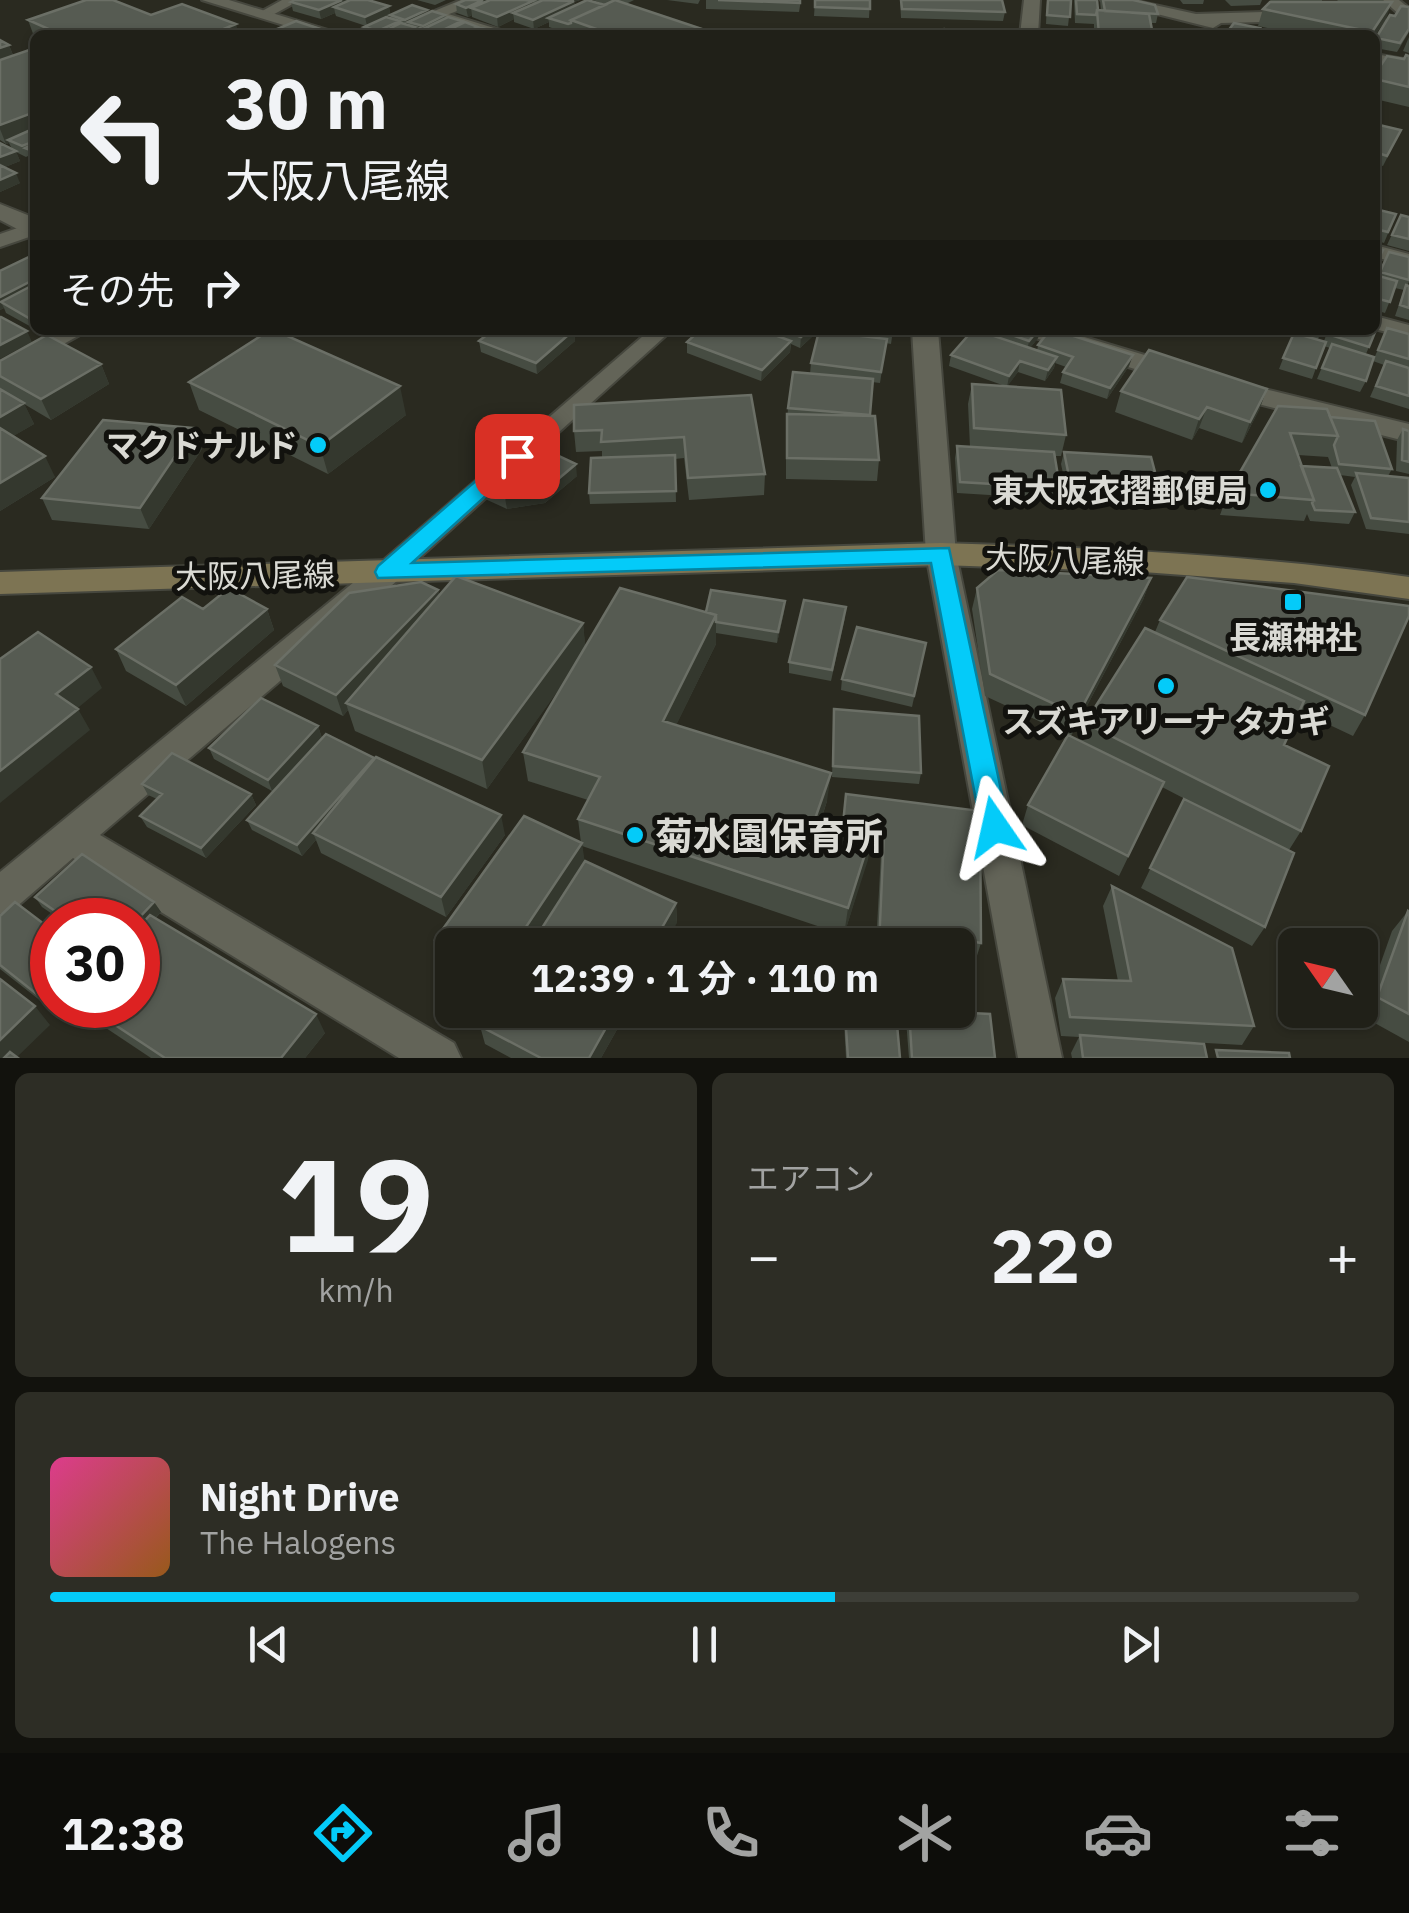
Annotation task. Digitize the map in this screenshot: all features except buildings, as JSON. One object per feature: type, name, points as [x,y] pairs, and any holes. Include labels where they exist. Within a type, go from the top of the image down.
[{"type":"main road","name":"大阪八尾線","points":[[0,583],[941,554],[1144,561],[1294,572],[1409,588]]},
{"type":"street","points":[[210,0],[317,30]]},
{"type":"street","points":[[436,14],[478,0]]},
{"type":"street","points":[[1029,30],[1032,0]]},
{"type":"street","points":[[1108,0],[1246,30]]},
{"type":"street","points":[[1374,14],[1408,14]]},
{"type":"street","points":[[1197,19],[1323,16]]},
{"type":"street","points":[[1380,60],[1409,66]]},
{"type":"street","points":[[0,210],[30,225]]},
{"type":"street","points":[[924,335],[941,554],[1040,1058]]},
{"type":"street","points":[[1052,335],[1270,401],[1409,433]]},
{"type":"street","points":[[0,896],[387,572]]},
{"type":"street","points":[[71,837],[438,1058]]},
{"type":"lane","points":[[262,15],[293,0]]},
{"type":"lane","points":[[1390,0],[1408,14]]},
{"type":"lane","points":[[436,14],[486,30]]},
{"type":"lane","points":[[0,242],[30,229]]},
{"type":"lane","points":[[1380,252],[1409,260]]},
{"type":"lane","points":[[1380,323],[1409,332]]},
{"type":"lane","points":[[0,372],[69,335]]},
{"type":"lane","points":[[387,572],[656,335]]},
{"type":"place","name":"マクドナルド","points":[[318,445]]},
{"type":"place","name":"東大阪衣摺郵便局","points":[[1268,490]]},
{"type":"place","name":"長瀬神社","points":[[1293,602]]},
{"type":"place","name":"スズキアリーナ タカギ","points":[[1166,686]]},
{"type":"place","name":"菊水園保育所","points":[[635,835]]},
{"type":"route","points":[[517,456],[387,572],[941,554],[995,827]]}]
